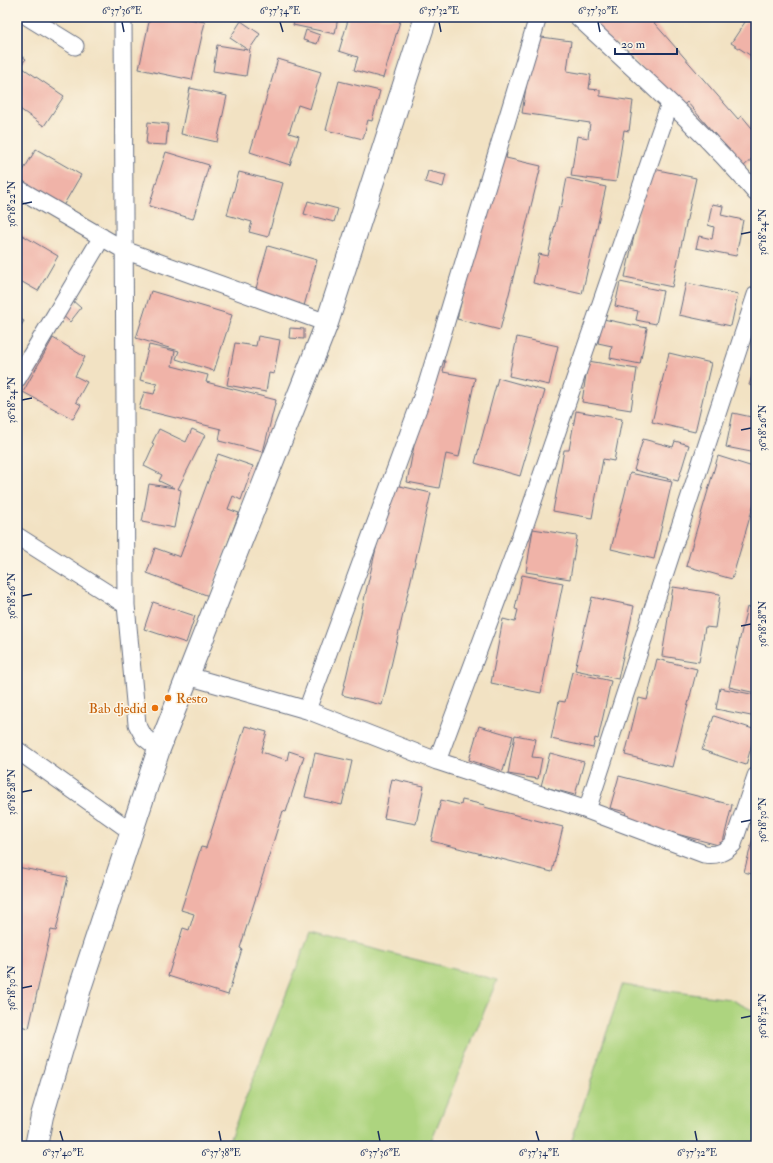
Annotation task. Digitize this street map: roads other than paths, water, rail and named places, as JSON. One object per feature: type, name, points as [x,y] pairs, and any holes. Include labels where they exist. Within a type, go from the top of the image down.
[{"type":"street","points":[[28,17],[75,46]]},
{"type":"street","points":[[123,17],[126,605],[137,724],[144,737],[159,749]]},
{"type":"street","points":[[36,1146],[42,1116],[79,993],[159,749],[327,323],[426,17]]},
{"type":"street","points":[[306,710],[428,381],[538,17]]},
{"type":"street","points":[[578,17],[670,103],[756,192]]},
{"type":"street","points":[[437,761],[522,533],[670,103]]},
{"type":"street","points":[[17,188],[124,250],[327,323]]},
{"type":"street","points":[[17,378],[21,361],[102,237]]},
{"type":"street","points":[[587,810],[756,295]]},
{"type":"street","points":[[17,536],[126,605]]},
{"type":"street","points":[[188,676],[306,710],[437,761],[587,810],[704,854],[715,855],[725,852],[733,844],[756,776]]},
{"type":"street","points":[[17,750],[132,832]]},
{"type":"place","name":"Resto","points":[[168,698]]},
{"type":"place","name":"Bab djedid","points":[[155,708]]}]
